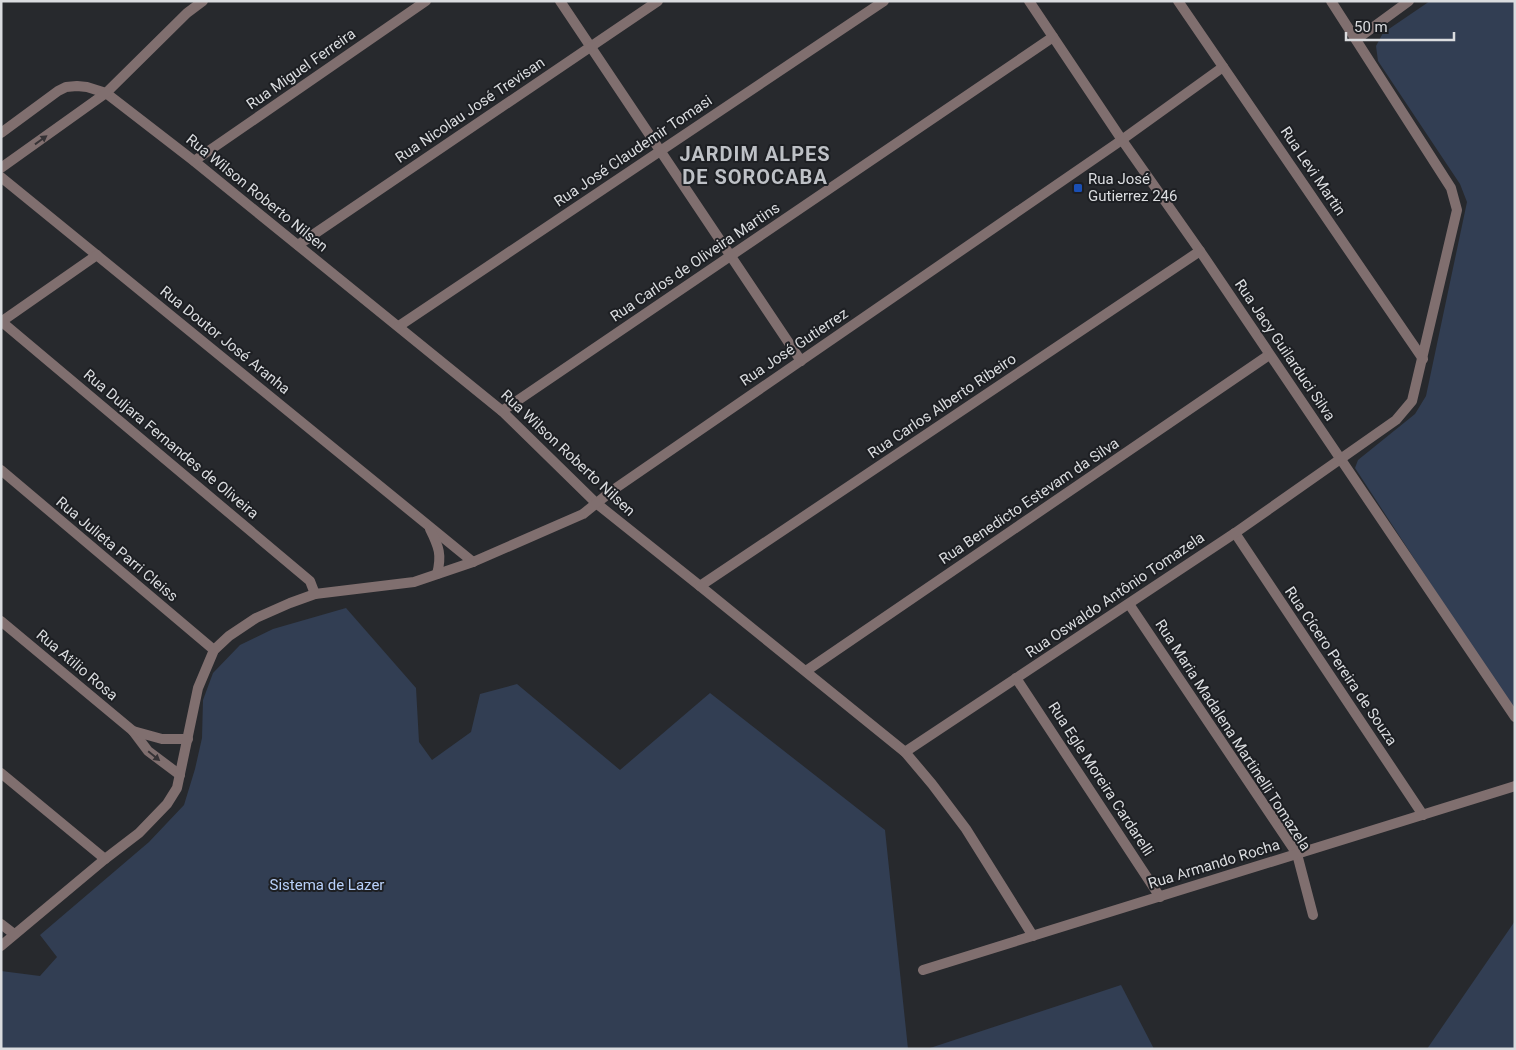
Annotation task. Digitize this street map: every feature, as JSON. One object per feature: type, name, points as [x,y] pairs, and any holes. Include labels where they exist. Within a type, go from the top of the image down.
[{"type":"street","points":[[1,168],[106,93],[187,14],[203,1]]},
{"type":"street","name":"Rua Miguel Ferreira","points":[[194,161],[426,1]]},
{"type":"street","points":[[560,1],[801,361]]},
{"type":"street","name":"Rua Nicolau José Trevisan","points":[[298,244],[658,1]]},
{"type":"street","name":"Rua José Claudemir Tomasi","points":[[399,326],[884,1]]},
{"type":"street","name":"Rua Jacy Guilarduci Silva","points":[[1029,1],[1515,717]]},
{"type":"street","name":"Rua Levi Martin","points":[[1178,1],[1423,358]]},
{"type":"street","name":"Rua Oswaldo Antônio Tomazela","points":[[905,752],[1235,533],[1396,420],[1412,401],[1456,210],[1451,188],[1331,1]]},
{"type":"street","points":[[1357,39],[1409,1]]},
{"type":"street","name":"Rua Carlos de Oliveira Martins","points":[[502,411],[1053,37]]},
{"type":"street","name":"Rua José Gutierrez","points":[[214,650],[229,636],[256,618],[290,603],[315,594],[414,582],[473,562],[583,514],[613,490],[1122,140],[1224,67]]},
{"type":"street","points":[[1,133],[58,91],[77,86],[87,86],[106,93]]},
{"type":"street","points":[[77,86],[85,94],[86,103],[84,109]]},
{"type":"street","name":"Rua Wilson Roberto Nilsen","points":[[106,93],[194,161],[399,326],[502,411],[596,503],[905,752],[966,829],[1033,936]]},
{"type":"street","name":"Rua Doutor José Aranha","points":[[1,177],[473,562]]},
{"type":"street","name":"Rua Carlos Alberto Ribeiro","points":[[700,586],[1200,251]]},
{"type":"street","points":[[1,322],[97,255]]},
{"type":"street","name":"Rua Duljara Fernandes de Oliveira","points":[[1,322],[310,581],[315,594]]},
{"type":"street","name":"Rua Benedicto Estevam da Silva","points":[[806,671],[1269,354]]},
{"type":"street","name":"Rua Julieta Parri Cleiss","points":[[1,470],[214,650]]},
{"type":"street","name":"Rua Doutor José Aranha","points":[[429,526],[439,545],[441,561],[437,574]]},
{"type":"street","name":"Rua Cícero Pereira de Souza","points":[[1235,533],[1423,815]]},
{"type":"street","name":"Rua Maria Madalena Martinelli Tomazela","points":[[1129,604],[1297,854],[1313,915]]},
{"type":"street","name":"Rua Atilio Rosa","points":[[1,622],[133,731],[148,751],[180,776]]},
{"type":"street","points":[[1,946],[138,833],[167,804],[177,788],[198,688],[214,650]]},
{"type":"street","name":"Rua Egle Moreira Cardarelli","points":[[1016,678],[1160,897]]},
{"type":"street","name":"Rua Atilio Rosa","points":[[133,731],[162,739],[188,739]]},
{"type":"street","points":[[1,773],[105,859]]},
{"type":"street","name":"Rua Armando Rocha","points":[[923,970],[1515,786]]},
{"type":"street","points":[[1,924],[14,934]]},
{"type":"green space","points":[[1430,1],[1515,1],[1515,713],[1355,468],[1358,460],[1415,414],[1426,396],[1467,202],[1460,184],[1378,61],[1376,46],[1383,33]]},
{"type":"green space","name":"Sistema de Lazer","points":[[346,608],[416,688],[419,742],[432,760],[471,732],[480,694],[517,684],[620,770],[710,693],[885,830],[908,1049],[1,1049],[1,971],[40,976],[57,957],[40,935],[149,842],[184,805],[202,738],[203,700],[213,673],[240,645],[273,629]]},
{"type":"green space","points":[[1515,921],[1515,1049],[1427,1049]]},
{"type":"green space","points":[[1121,985],[1154,1049],[927,1049]]},
{"type":"place","name":"Rua José Gutierrez 246","points":[[1078,188]]},
{"type":"district","name":"JARDIM ALPES DE SOROCABA","points":[[755,166]]}]
